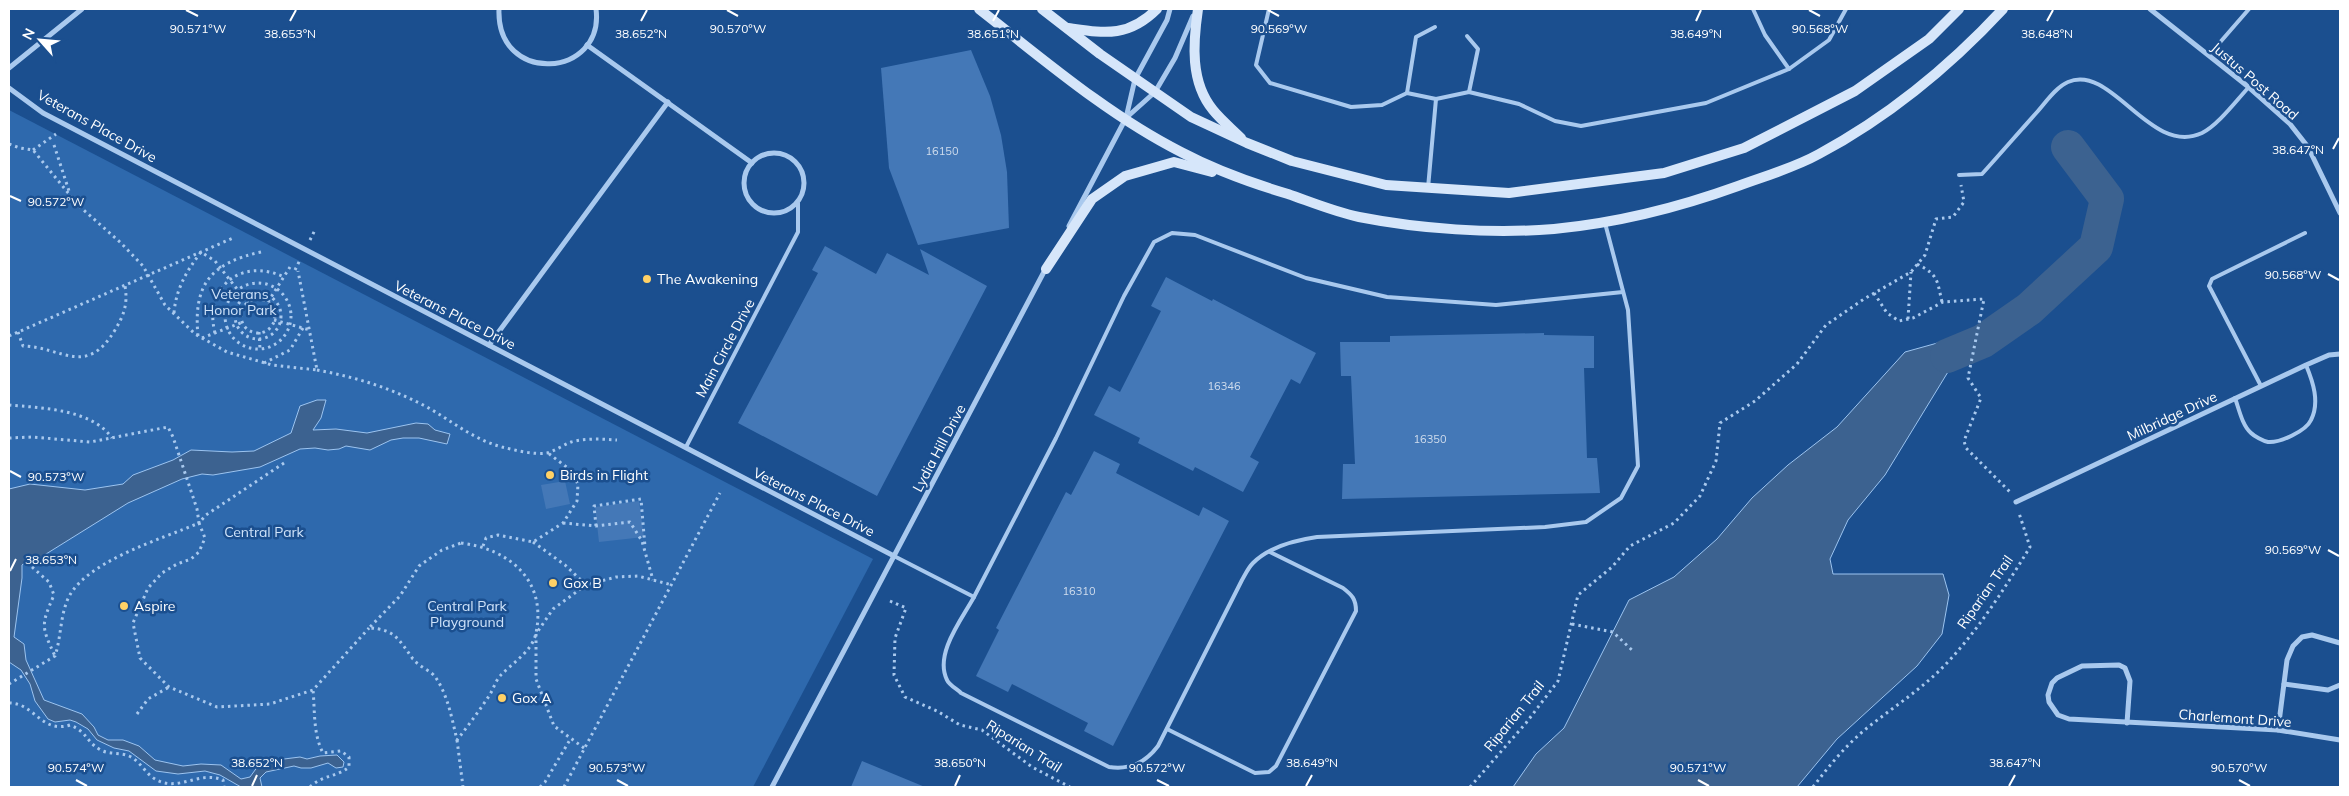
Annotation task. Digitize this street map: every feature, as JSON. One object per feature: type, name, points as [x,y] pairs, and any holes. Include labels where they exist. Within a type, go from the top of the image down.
[{"type":"street","points":[[9,68],[82,9]]},
{"type":"street","points":[[499,9],[498,22],[503,38],[513,51],[527,61],[543,65],[560,64],[575,57],[587,45],[594,32],[596,9]]},
{"type":"street","points":[[979,9],[1066,78],[1126,118],[1180,151],[1237,177]]},
{"type":"street","points":[[1042,9],[1135,79],[1190,117],[1247,144],[1292,161],[1386,185],[1508,193],[1570,187],[1664,173],[1744,148],[1855,91],[1928,39],[1959,9]]},
{"type":"street","points":[[1066,28],[1104,34],[1127,29],[1149,16],[1156,9]]},
{"type":"street","points":[[1126,118],[1135,79],[1168,20],[1170,9]]},
{"type":"street","points":[[1126,118],[1155,92],[1175,58],[1197,9]]},
{"type":"street","points":[[1197,9],[1194,34],[1196,78],[1212,109],[1247,144]]},
{"type":"street","points":[[1046,269],[1092,199],[1125,176],[1174,162],[1237,177],[1356,216],[1408,225],[1479,230],[1554,229],[1604,221],[1693,202],[1817,155],[1864,126],[1936,75],[1969,46],[2003,9]]},
{"type":"street","name":"Justus Post Road","points":[[2150,9],[2209,55],[2290,124],[2308,146],[2340,213]]},
{"type":"street","points":[[587,45],[752,164],[746,174],[744,186],[747,197],[754,206],[765,212],[777,214],[788,210],[798,203]]},
{"type":"street","name":"Veterans Place Drive","points":[[9,88],[43,113],[894,556]]},
{"type":"street","points":[[489,345],[668,102]]},
{"type":"street","name":"Lydia Hill Drive","points":[[772,787],[1126,118]]},
{"type":"street","name":"Main Circle Drive","points":[[752,164],[761,156],[772,153],[784,154],[794,160],[802,170],[804,181],[803,193],[798,203]]},
{"type":"street","name":"Milbridge Drive","points":[[2016,502],[2306,365],[2329,355],[2340,354]]},
{"type":"street","points":[[2278,730],[2287,660],[2293,646],[2302,637],[2312,635],[2340,643]]},
{"type":"street","name":"Charlemont Drive","points":[[2127,723],[2130,681],[2125,668],[2118,665],[2082,666],[2057,678],[2049,688],[2049,702],[2058,715],[2069,719],[2127,723],[2278,730],[2340,740]]},
{"type":"street","points":[[2284,684],[2328,690],[2340,684]]},
{"type":"lane","points":[[1269,9],[1256,65],[1270,83],[1351,107],[1382,105],[1407,93],[1436,99],[1469,92],[1519,104],[1555,121],[1582,126],[1706,103],[1789,69],[1829,40],[1846,9]]},
{"type":"lane","points":[[1752,9],[1765,35],[1789,69]]},
{"type":"lane","points":[[2209,55],[2249,9]]},
{"type":"lane","points":[[1407,93],[1416,37],[1434,28]]},
{"type":"lane","points":[[1467,36],[1478,49],[1469,92]]},
{"type":"lane","points":[[1959,175],[1982,174],[2052,95],[2068,82],[2078,80],[2092,82],[2116,95],[2164,133],[2185,136],[2201,134],[2210,129],[2248,88]]},
{"type":"lane","points":[[1428,188],[1436,99]]},
{"type":"lane","name":"Main Circle Drive","points":[[686,447],[798,232],[798,203]]},
{"type":"lane","points":[[1604,221],[1628,310],[1638,466],[1621,498],[1586,522],[1545,527],[1317,537],[1298,540],[1270,552],[1253,563],[1242,580],[1158,746],[1142,762],[1130,767],[1109,767],[961,693],[948,682],[943,670],[947,648],[1056,438],[1124,296],[1154,242],[1172,233],[1195,235],[1306,278],[1387,297],[1496,305],[1622,292]]},
{"type":"lane","points":[[2261,386],[2210,286],[2212,279],[2305,233]]},
{"type":"lane","points":[[2235,398],[2244,423],[2250,433],[2258,438],[2268,442],[2302,431],[2311,420],[2315,386],[2306,365]]},
{"type":"lane","points":[[1167,729],[1255,773],[1269,772],[1276,766],[1356,612],[1356,603],[1353,596],[1343,588],[1270,552]]},
{"type":"lane","points":[[894,556],[974,597]]},
{"type":"path","points":[[33,150],[56,134]]},
{"type":"path","points":[[9,144],[33,150],[71,197],[143,266],[165,305],[200,337],[227,352],[264,363],[347,376],[400,394],[427,407],[469,434],[500,446],[524,452],[547,452],[571,442],[588,439],[617,440]]},
{"type":"path","points":[[54,145],[71,197]]},
{"type":"path","name":"Riparian Trail","points":[[1470,787],[1526,724],[1558,681],[1578,595],[1612,567],[1630,546],[1674,523],[1700,496],[1716,461],[1720,423],[1755,401],[1797,364],[1826,325],[1874,293],[1911,272],[1925,256],[1936,219],[1953,217],[1964,202],[1959,175]]},
{"type":"path","points":[[310,240],[316,230]]},
{"type":"path","points":[[9,336],[233,238]]},
{"type":"path","points":[[201,252],[215,261],[248,303]]},
{"type":"path","points":[[174,314],[180,284],[186,272],[201,252]]},
{"type":"path","points":[[200,337],[196,315],[200,295],[210,277],[230,261],[261,252]]},
{"type":"path","points":[[300,260],[296,271],[317,370]]},
{"type":"path","points":[[1917,264],[1928,269],[1937,279],[1942,302]]},
{"type":"path","points":[[268,302],[290,267]]},
{"type":"path","points":[[215,333],[212,311],[216,297],[229,280],[250,270],[273,272],[284,277]]},
{"type":"path","points":[[1874,293],[1887,313],[1899,320],[1908,319],[1911,272]]},
{"type":"path","points":[[259,283],[277,289],[289,304],[290,325],[287,332],[276,344],[260,349],[237,342],[227,328],[225,314],[230,299],[238,290],[250,284],[259,283]]},
{"type":"path","points":[[18,332],[24,346],[40,346],[66,356],[92,354],[107,342],[122,318],[127,298],[125,286]]},
{"type":"path","points":[[260,292],[272,296],[279,305],[281,322],[273,334],[259,340],[246,336],[236,325],[236,310],[243,298],[260,292]]},
{"type":"path","name":"Riparian Trail","points":[[1813,787],[1832,762],[1866,729],[1940,670],[1971,632],[2030,547],[2016,502],[2008,489],[1966,448],[1964,442],[1981,398],[1968,378],[1984,298],[1942,302],[1908,319]]},
{"type":"path","points":[[257,299],[268,302],[274,310],[274,320],[268,329],[259,332],[249,329],[243,322],[242,312],[248,303],[257,299]]},
{"type":"path","points":[[274,320],[310,331]]},
{"type":"path","points":[[200,337],[243,322]]},
{"type":"path","points":[[264,363],[290,350],[304,328]]},
{"type":"path","points":[[259,332],[260,349]]},
{"type":"path","points":[[9,405],[88,417],[106,429],[112,438]]},
{"type":"path","points":[[9,438],[32,437],[90,442],[168,427],[174,439],[205,538],[199,552],[191,559],[177,564],[162,573],[148,588],[133,623],[140,658],[169,687],[217,707],[270,704],[313,690],[400,596],[419,566],[442,550],[461,543],[483,546],[509,559],[531,582],[537,608],[536,679],[554,726],[585,749]]},
{"type":"path","points":[[533,542],[563,523],[577,501],[578,484],[569,469],[547,452]]},
{"type":"path","points":[[9,684],[55,656],[60,642],[60,622],[68,598],[83,578],[99,566],[199,523],[206,515],[284,463]]},
{"type":"path","points":[[564,787],[720,494]]},
{"type":"path","points":[[596,526],[594,506],[641,499],[645,532],[645,553]]},
{"type":"path","points":[[563,523],[596,526],[630,522],[642,541],[653,580]]},
{"type":"path","points":[[483,546],[486,538],[498,535],[533,542],[565,565],[586,585]]},
{"type":"path","points":[[32,567],[49,582],[54,595],[43,620],[44,631],[55,656]]},
{"type":"path","points":[[457,740],[490,694],[498,678],[522,657],[552,609],[586,585],[616,578],[638,576],[672,585]]},
{"type":"path","name":"Riparian Trail","points":[[890,600],[906,608],[895,638],[894,675],[905,697],[937,711],[960,725],[982,730],[1032,767],[1070,787]]},
{"type":"path","points":[[1572,624],[1613,632],[1634,652]]},
{"type":"path","points":[[369,628],[382,628],[400,640],[422,669],[435,676],[446,698],[457,740],[463,787]]},
{"type":"path","points":[[137,714],[148,699],[169,687]]},
{"type":"path","points":[[310,787],[325,777],[342,773],[349,768],[349,757],[341,751],[323,753],[319,747],[315,731],[313,690]]},
{"type":"path","points":[[9,703],[19,703],[49,725],[59,728],[70,724],[81,729],[99,750],[128,755],[138,761],[156,779],[183,783],[202,776],[214,776],[223,780],[224,787]]},
{"type":"path","points":[[540,787],[545,782],[571,738]]},
{"type":"green space","name":"Central Park","points":[[9,110],[873,559],[753,787],[9,787]]},
{"type":"shaded area","points":[[1941,342],[1951,367],[1885,475],[1848,520],[1830,559],[1833,574],[1943,574],[1949,595],[1942,634],[1917,666],[1837,739],[1797,787],[1513,787],[1536,754],[1564,728],[1629,600],[1674,577],[1717,539],[1752,498],[1788,465],[1837,427],[1905,352]]},
{"type":"shaded area","points":[[317,400],[326,400],[321,418],[313,430],[336,429],[367,433],[416,423],[428,424],[435,430],[450,434],[447,444],[419,438],[403,438],[391,440],[370,450],[346,446],[328,450],[315,448],[300,449],[260,467],[213,475],[202,474],[182,479],[128,503],[38,559],[29,559],[22,565],[14,637],[24,644],[26,660],[44,700],[82,714],[94,727],[98,735],[108,740],[123,740],[139,746],[155,760],[183,766],[201,764],[221,765],[241,779],[250,777],[258,766],[300,757],[307,759],[337,755],[344,762],[343,767],[336,768],[328,763],[311,768],[294,766],[266,772],[260,778],[262,787],[241,787],[220,775],[205,771],[178,774],[156,771],[129,751],[114,748],[97,740],[88,729],[76,722],[70,720],[55,722],[48,719],[35,701],[30,684],[21,670],[9,662],[9,489],[30,484],[85,490],[123,484],[133,475],[173,460],[191,450],[254,451],[291,433],[300,406]]},
{"type":"building","points":[[971,50],[990,96],[1001,135],[1007,172],[1009,228],[918,245],[889,168],[881,68]]},
{"type":"building","points":[[825,246],[876,274],[887,253],[929,275],[920,249],[987,286],[877,496],[738,423],[818,273],[812,270]]},
{"type":"building","points":[[1166,277],[1212,301],[1213,299],[1316,353],[1300,384],[1291,379],[1250,457],[1259,462],[1243,492],[1195,467],[1193,471],[1138,443],[1140,438],[1094,415],[1109,386],[1120,392],[1161,311],[1151,306]]},
{"type":"building","points":[[1544,333],[1544,335],[1594,336],[1594,368],[1584,368],[1587,458],[1597,458],[1600,493],[1342,499],[1343,464],[1355,464],[1351,376],[1341,376],[1340,342],[1390,342],[1390,336]]},
{"type":"building","points":[[1094,451],[1120,464],[1116,473],[1199,516],[1203,507],[1229,521],[1113,746],[1084,731],[1088,723],[1012,684],[1008,692],[976,676],[999,630],[996,628],[1066,492],[1071,495]]},
{"type":"building","points":[[565,481],[570,504],[546,509],[541,485]]},
{"type":"building","points":[[639,501],[644,537],[599,542],[595,507]]},
{"type":"building","points":[[862,761],[925,787],[851,787]]},
{"type":"waterway","points":[[1947,356],[1983,341],[2029,309],[2096,247],[2107,199],[2068,147]]},
{"type":"place","name":"The Awakening","points":[[647,279]]},
{"type":"place","name":"Birds in Flight","points":[[550,475]]},
{"type":"place","name":"Gox B","points":[[553,583]]},
{"type":"place","name":"Aspire","points":[[124,606]]},
{"type":"place","name":"Gox A","points":[[502,698]]},
{"type":"park label","name":"Veterans Honor Park","points":[[240,302]]},
{"type":"park label","name":"Central Park Playground","points":[[467,614]]}]
